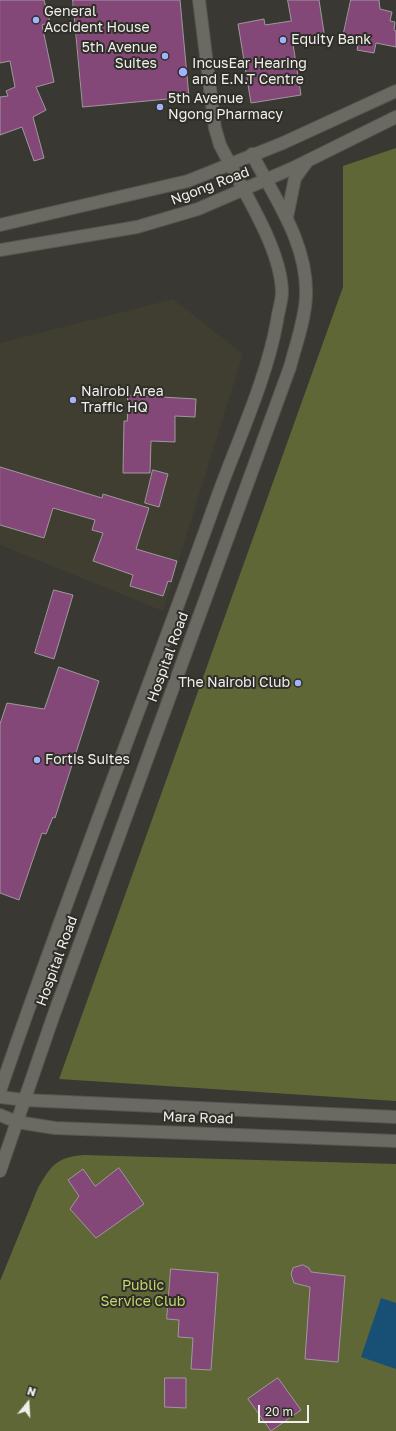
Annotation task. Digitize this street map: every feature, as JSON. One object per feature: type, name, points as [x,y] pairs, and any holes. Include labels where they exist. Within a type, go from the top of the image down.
[{"type":"street","name":"Hospital Road","points":[[0,1091],[44,963],[184,593],[273,346],[282,292],[277,267],[268,239],[257,214],[220,145],[215,128],[199,0]]},
{"type":"street","name":"Ngong Road","points":[[0,225],[188,181],[326,124],[396,91]]},
{"type":"street","name":"Ngong Road","points":[[0,250],[137,227],[198,209],[308,161],[396,117]]},
{"type":"street","name":"Hospital Road","points":[[0,1171],[61,995],[290,367],[304,315],[306,295],[302,258],[287,217],[252,154]]},
{"type":"street","points":[[287,217],[295,178],[308,161]]},
{"type":"street","name":"Mara Road","points":[[0,1097],[24,1100],[396,1117]]},
{"type":"street","name":"Mara Road","points":[[0,1115],[17,1122],[55,1128],[396,1141]]},
{"type":"shaded area","name":"Nairobi Area Traffic HQ","points":[[173,299],[243,354],[163,611],[0,545],[0,343]]},
{"type":"green space","name":"The Nairobi Club","points":[[396,148],[396,1101],[59,1079],[343,287],[343,166]]},
{"type":"green space","name":"Public Service Club","points":[[84,1155],[396,1164],[396,1431],[0,1431],[0,1281],[38,1188],[51,1168],[55,1164],[67,1158]]},
{"type":"water","points":[[381,1298],[396,1303],[396,1369],[361,1357]]},
{"type":"building","points":[[0,0],[44,0],[50,22],[42,25],[54,82],[36,87],[46,110],[33,117],[44,158],[34,161],[22,127],[0,135],[0,97],[8,96],[6,91],[15,87],[10,61],[0,63]]},
{"type":"building","name":"5th Avenue Suites","points":[[73,0],[180,0],[189,97],[83,107]]},
{"type":"building","points":[[288,0],[319,0],[325,39],[293,44],[301,95],[251,103],[238,24],[264,19],[265,25],[291,21]]},
{"type":"building","points":[[351,0],[379,0],[380,9],[392,12],[390,21],[395,22],[394,30],[396,31],[396,47],[376,43],[374,53],[357,50],[359,40],[343,37]]},
{"type":"building","points":[[128,395],[196,399],[195,417],[175,416],[175,442],[151,441],[150,473],[123,473],[124,421],[127,421]]},
{"type":"building","points":[[0,467],[102,498],[103,494],[149,508],[136,549],[177,561],[171,582],[168,581],[163,596],[130,586],[133,575],[93,561],[103,533],[92,530],[95,520],[53,508],[44,538],[0,525]]},
{"type":"building","points":[[153,470],[168,474],[159,507],[145,503]]},
{"type":"building","points":[[54,590],[73,595],[54,659],[35,653]]},
{"type":"building","points":[[59,667],[99,681],[55,818],[53,817],[46,834],[42,833],[19,900],[0,893],[0,724],[7,703],[44,709]]},
{"type":"building","points":[[119,1168],[144,1204],[96,1238],[70,1209],[79,1196],[68,1180],[83,1169],[95,1186]]},
{"type":"building","points":[[303,1265],[309,1268],[311,1272],[345,1276],[338,1362],[305,1359],[310,1287],[294,1283],[291,1274],[293,1268]]},
{"type":"building","points":[[171,1269],[218,1273],[211,1370],[191,1369],[193,1338],[178,1337],[179,1320],[167,1319]]},
{"type":"building","points":[[165,1378],[186,1378],[186,1408],[165,1407]]},
{"type":"building","points":[[278,1378],[301,1410],[271,1431],[248,1399]]},
{"type":"place","name":"General Accident House","points":[[36,20]]},
{"type":"place","name":"Equity Bank","points":[[283,40]]},
{"type":"place","name":"5th Avenue Suites","points":[[165,56]]},
{"type":"place","name":"IncusEar Hearing and E.N.T Centre","points":[[183,72]]},
{"type":"place","name":"5th Avenue Ngong Pharmacy","points":[[160,107]]},
{"type":"place","name":"Nairobi Area Traffic HQ","points":[[73,400]]},
{"type":"place","name":"The Nairobi Club","points":[[298,683]]},
{"type":"place","name":"Fortis Suites","points":[[37,760]]}]
